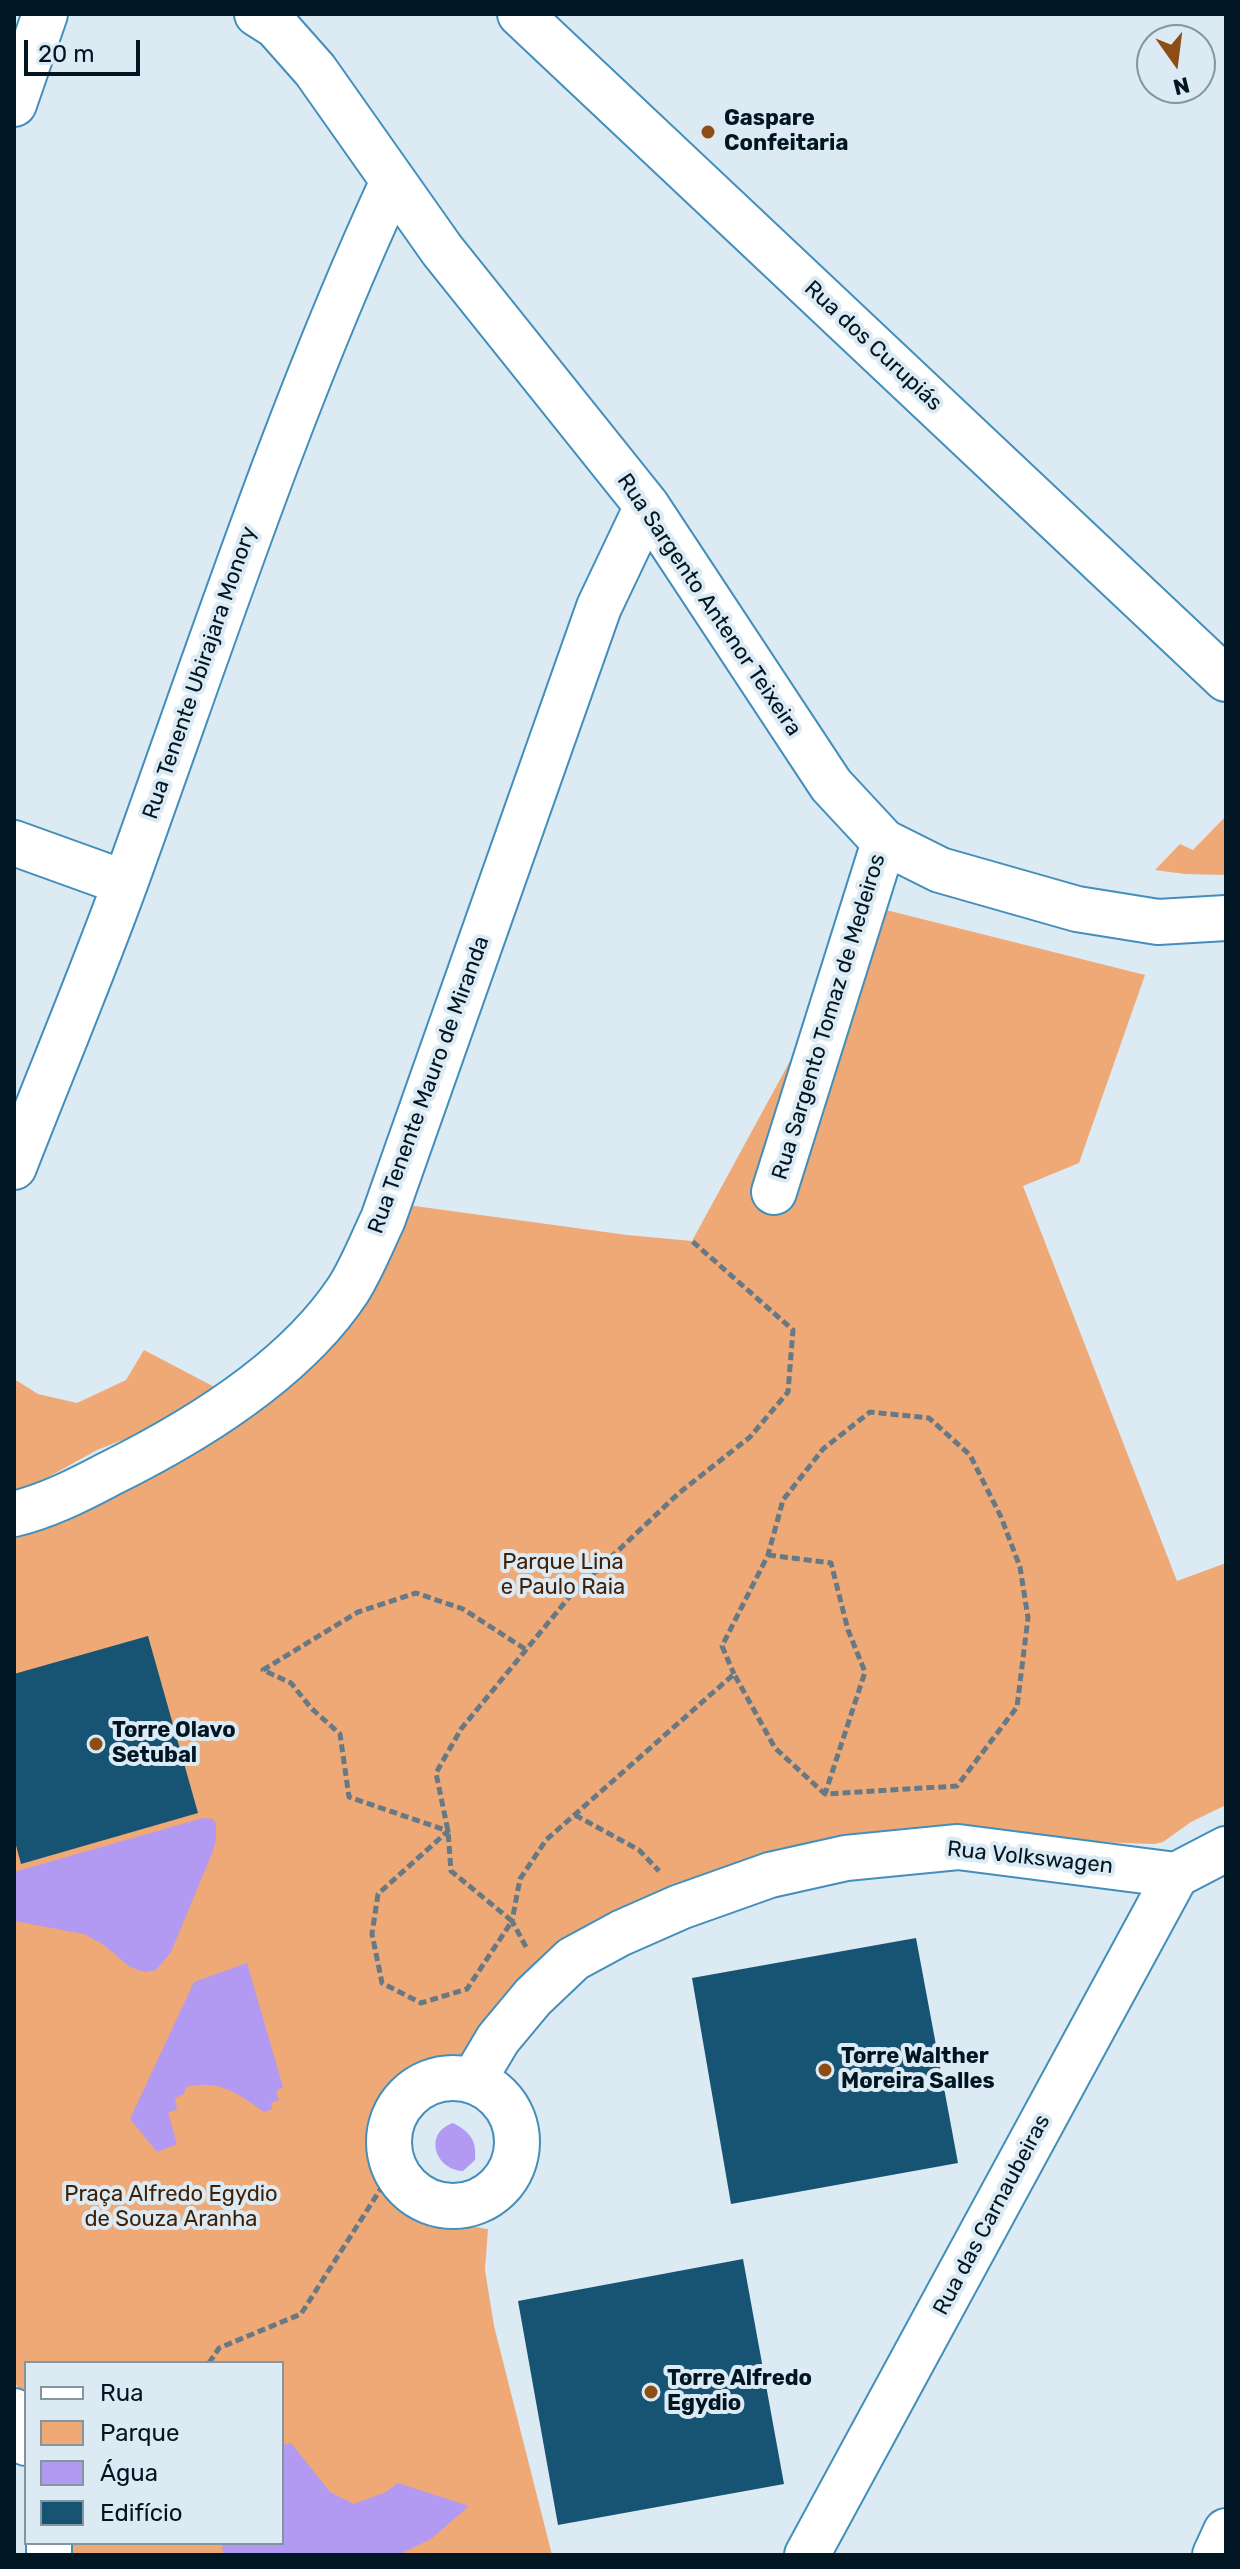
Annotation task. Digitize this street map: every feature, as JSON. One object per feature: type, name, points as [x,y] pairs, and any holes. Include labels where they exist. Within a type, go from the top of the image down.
[{"type":"street","points":[[14,104],[45,14]]},
{"type":"street","name":"Rua Sargento Antenor Teixeira","points":[[257,14],[276,26],[315,70],[442,250],[647,506],[831,785],[884,842],[940,870],[1077,909],[1158,922],[1226,918]]},
{"type":"street","name":"Rua dos Curupiás","points":[[520,14],[1226,679]]},
{"type":"street","name":"Rua Tenente Ubirajara Monory","points":[[14,1167],[125,883],[248,533],[358,257],[393,181]]},
{"type":"street","name":"Rua Tenente Mauro de Miranda","points":[[18,1513],[72,1494],[151,1453],[237,1398],[303,1345],[348,1290],[383,1219],[599,607],[647,506]]},
{"type":"street","name":"Rua Sargento Tomaz de Medeiros","points":[[774,1192],[884,842]]},
{"type":"street","points":[[14,843],[125,883]]},
{"type":"street","name":"Rua Volkswagen","points":[[473,2081],[506,2029],[533,1997],[573,1959],[621,1933],[680,1907],[770,1875],[846,1858],[958,1847],[1176,1875]]},
{"type":"street","points":[[1176,1875],[1226,1849]]},
{"type":"street","name":"Rua das Carnaubeiras","points":[[807,2555],[1176,1875]]},
{"type":"street","points":[[452,2078],[473,2081],[494,2092],[509,2109],[517,2131],[517,2154],[508,2176],[493,2193],[471,2204],[448,2206],[426,2201],[407,2187],[394,2168],[388,2148],[390,2126],[398,2107],[413,2092],[431,2082],[452,2078]]},
{"type":"street","points":[[14,2411],[24,2438]]},
{"type":"street","points":[[1215,2555],[1226,2531]]},
{"type":"path","points":[[529,1953],[512,1921],[451,1871],[448,1831],[436,1773],[461,1729],[571,1595],[679,1493],[750,1437],[788,1392],[793,1330],[692,1241]]},
{"type":"path","points":[[870,1412],[929,1418],[970,1455],[1001,1517],[1020,1567],[1028,1618],[1017,1707],[957,1786],[825,1794],[775,1748],[722,1646],[768,1555],[783,1500],[823,1449],[870,1412]]},
{"type":"path","points":[[768,1555],[831,1563],[848,1630],[865,1672],[825,1794]]},
{"type":"path","points":[[448,1831],[349,1797],[340,1734],[311,1708],[291,1683],[263,1670],[358,1612],[416,1593],[463,1609],[525,1649]]},
{"type":"path","points":[[448,1831],[378,1894],[372,1934],[382,1983],[421,2003],[467,1989],[512,1921],[520,1879],[546,1840],[734,1674]]},
{"type":"path","points":[[575,1815],[639,1850],[660,1872]]},
{"type":"path","points":[[210,2361],[219,2348],[301,2314],[394,2168]]},
{"type":"green space","points":[[1226,816],[1226,875],[1155,870],[1180,844],[1193,850]]},
{"type":"green space","name":"Parque Lina e Paulo Raia","points":[[874,907],[1145,975],[1079,1163],[1023,1186],[1177,1581],[1226,1563],[1226,1805],[1191,1822],[1163,1842],[1154,1844],[1037,1840],[675,1902],[470,2070],[428,2075],[406,2087],[396,2098],[389,2112],[383,2143],[389,2173],[397,2186],[423,2205],[448,2213],[470,2225],[488,2229],[485,2270],[494,2326],[552,2555],[57,2555],[55,2545],[284,2545],[284,2361],[24,2361],[24,2405],[14,2379],[14,1528],[272,1388],[400,1204],[692,1241]]},
{"type":"green space","points":[[144,1350],[222,1391],[174,1420],[97,1450],[14,1496],[14,1379],[38,1394],[77,1403],[126,1380]]},
{"type":"water","points":[[203,1818],[213,1819],[216,1824],[213,1851],[171,1952],[156,1970],[145,1972],[130,1967],[104,1945],[84,1934],[14,1921],[14,1872]]},
{"type":"water","points":[[247,1963],[283,2087],[276,2091],[279,2100],[271,2103],[272,2109],[264,2112],[218,2086],[186,2087],[184,2094],[175,2098],[177,2109],[168,2113],[177,2144],[157,2152],[130,2119],[194,1982]]},
{"type":"water","points":[[453,2123],[468,2133],[475,2147],[475,2160],[463,2171],[445,2164],[436,2150],[438,2135]]},
{"type":"water","points":[[291,2443],[330,2492],[354,2504],[386,2492],[398,2483],[469,2506],[431,2539],[398,2555],[223,2555],[222,2545],[284,2545],[284,2445]]},
{"type":"building","name":"Torre Olavo Setubal","points":[[148,1636],[198,1813],[21,1864],[14,1838],[14,1674]]},
{"type":"building","name":"Torre Walther Moreira Salles","points":[[916,1938],[958,2163],[731,2204],[692,1978]]},
{"type":"building","name":"Torre Alfredo Egydio","points":[[743,2259],[784,2484],[558,2525],[518,2301]]},
{"type":"place","name":"Gaspare Confeitaria","points":[[708,132]]},
{"type":"place","name":"Torre Olavo Setubal","points":[[96,1744]]},
{"type":"place","name":"Torre Walther Moreira Salles","points":[[825,2070]]},
{"type":"place","name":"Torre Alfredo Egydio","points":[[651,2392]]},
{"type":"park label","name":"Praça Alfredo Egydio de Souza Aranha","points":[[171,2208]]}]
